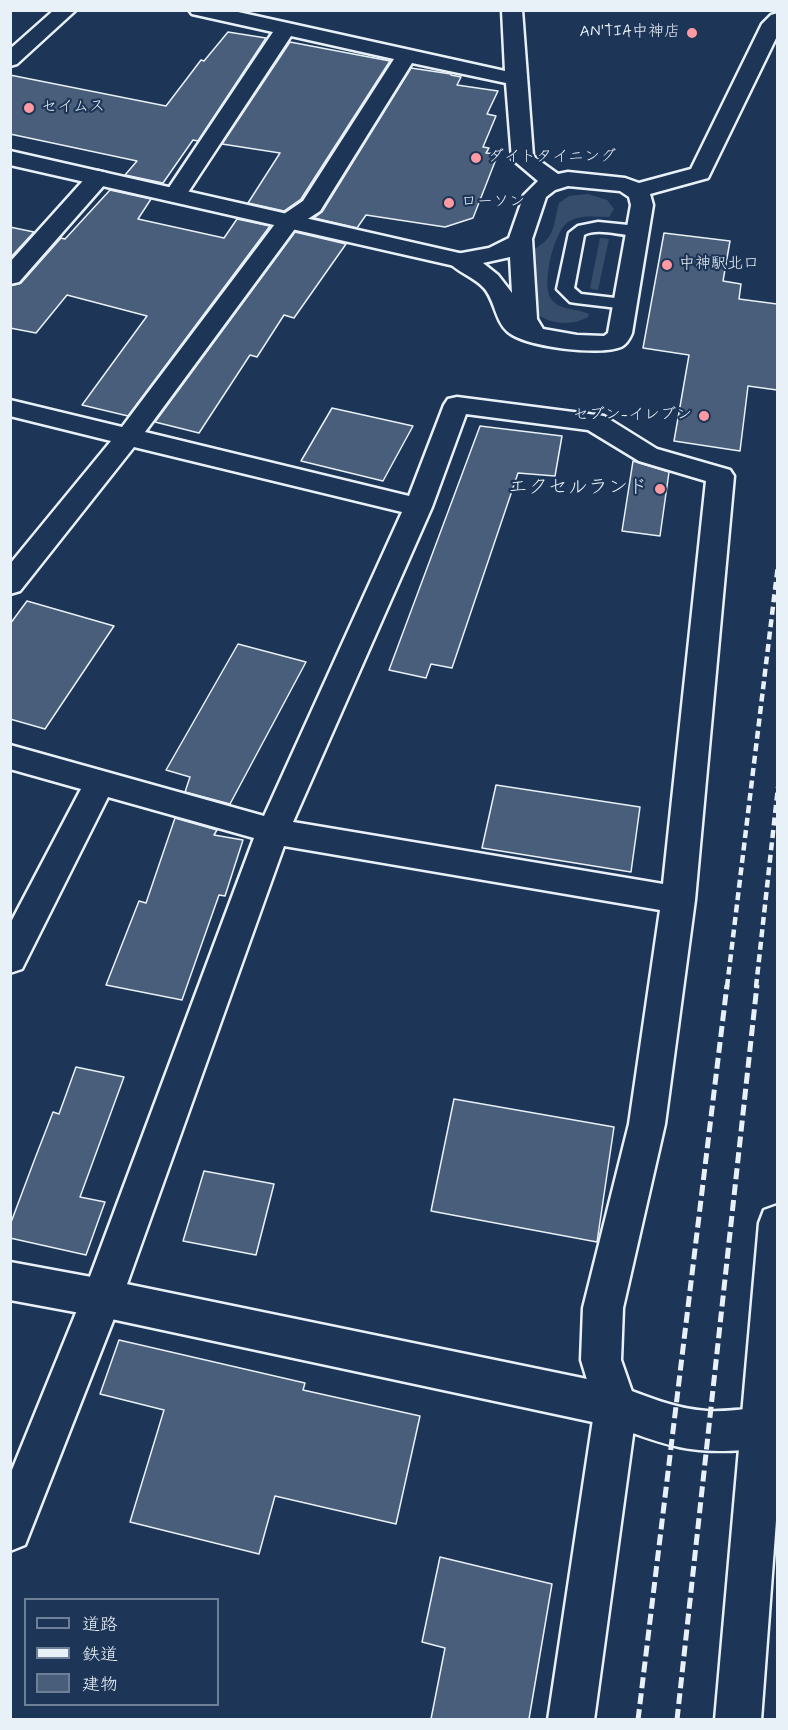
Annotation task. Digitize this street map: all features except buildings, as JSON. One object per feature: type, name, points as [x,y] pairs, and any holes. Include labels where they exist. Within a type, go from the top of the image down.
[{"type":"street","points":[[10,60],[66,10]]},
{"type":"street","points":[[199,10],[515,79]]},
{"type":"street","points":[[512,10],[515,79],[523,159],[554,182]]},
{"type":"street","points":[[636,191],[700,174],[771,24],[772,15]]},
{"type":"street","points":[[175,195],[285,30]]},
{"type":"street","points":[[15,570],[128,437],[289,221],[312,206],[407,55]]},
{"type":"street","points":[[10,158],[459,260],[484,274],[495,284],[512,322],[518,329],[540,337],[599,344],[610,343],[618,339],[621,333],[642,205],[636,191],[625,185],[582,179],[554,182],[536,192],[521,240],[525,319],[527,327],[540,337]]},
{"type":"street","points":[[10,277],[98,178]]},
{"type":"street","points":[[459,260],[502,251],[521,240]]},
{"type":"street","points":[[10,1530],[102,1298],[273,831],[418,507],[457,405],[595,422],[648,455],[720,476],[678,900],[647,1124],[603,1308],[601,1360],[616,1406],[572,1719]]},
{"type":"street","points":[[10,408],[418,507]]},
{"type":"street","points":[[10,757],[273,831],[678,900]]},
{"type":"street","points":[[10,959],[100,782]]},
{"type":"street","points":[[738,1719],[770,1431],[777,1223]]},
{"type":"street","points":[[10,1281],[102,1298],[616,1406],[674,1427],[708,1432],[770,1431]]},
{"type":"lane","points":[[626,304],[576,298],[565,289],[578,233],[583,228],[638,231]]},
{"type":"shaded area","points":[[588,194],[607,200],[614,209],[609,217],[578,218],[563,227],[554,246],[547,282],[548,292],[554,303],[589,314],[588,317],[576,322],[562,323],[548,320],[536,313],[529,252],[549,237],[554,227],[559,203],[569,196]]},
{"type":"shaded area","points":[[600,238],[609,239],[598,290],[590,288]]},
{"type":"railway","points":[[727,987],[778,565]]},
{"type":"railway","points":[[756,987],[778,787]]},
{"type":"railway","points":[[638,1720],[727,985]]},
{"type":"railway","points":[[677,1720],[757,985]]},
{"type":"place","name":"AN'TIA中神店","points":[[692,33]]},
{"type":"place","name":"セイムス","points":[[29,108]]},
{"type":"place","name":"ダイトタイニング","points":[[476,158]]},
{"type":"place","name":"ローソン","points":[[449,203]]},
{"type":"place","name":"中神駅北口","points":[[667,265]]},
{"type":"place","name":"セブン-イレブン","points":[[704,416]]},
{"type":"place","name":"エクセルランド","points":[[660,489]]}]
